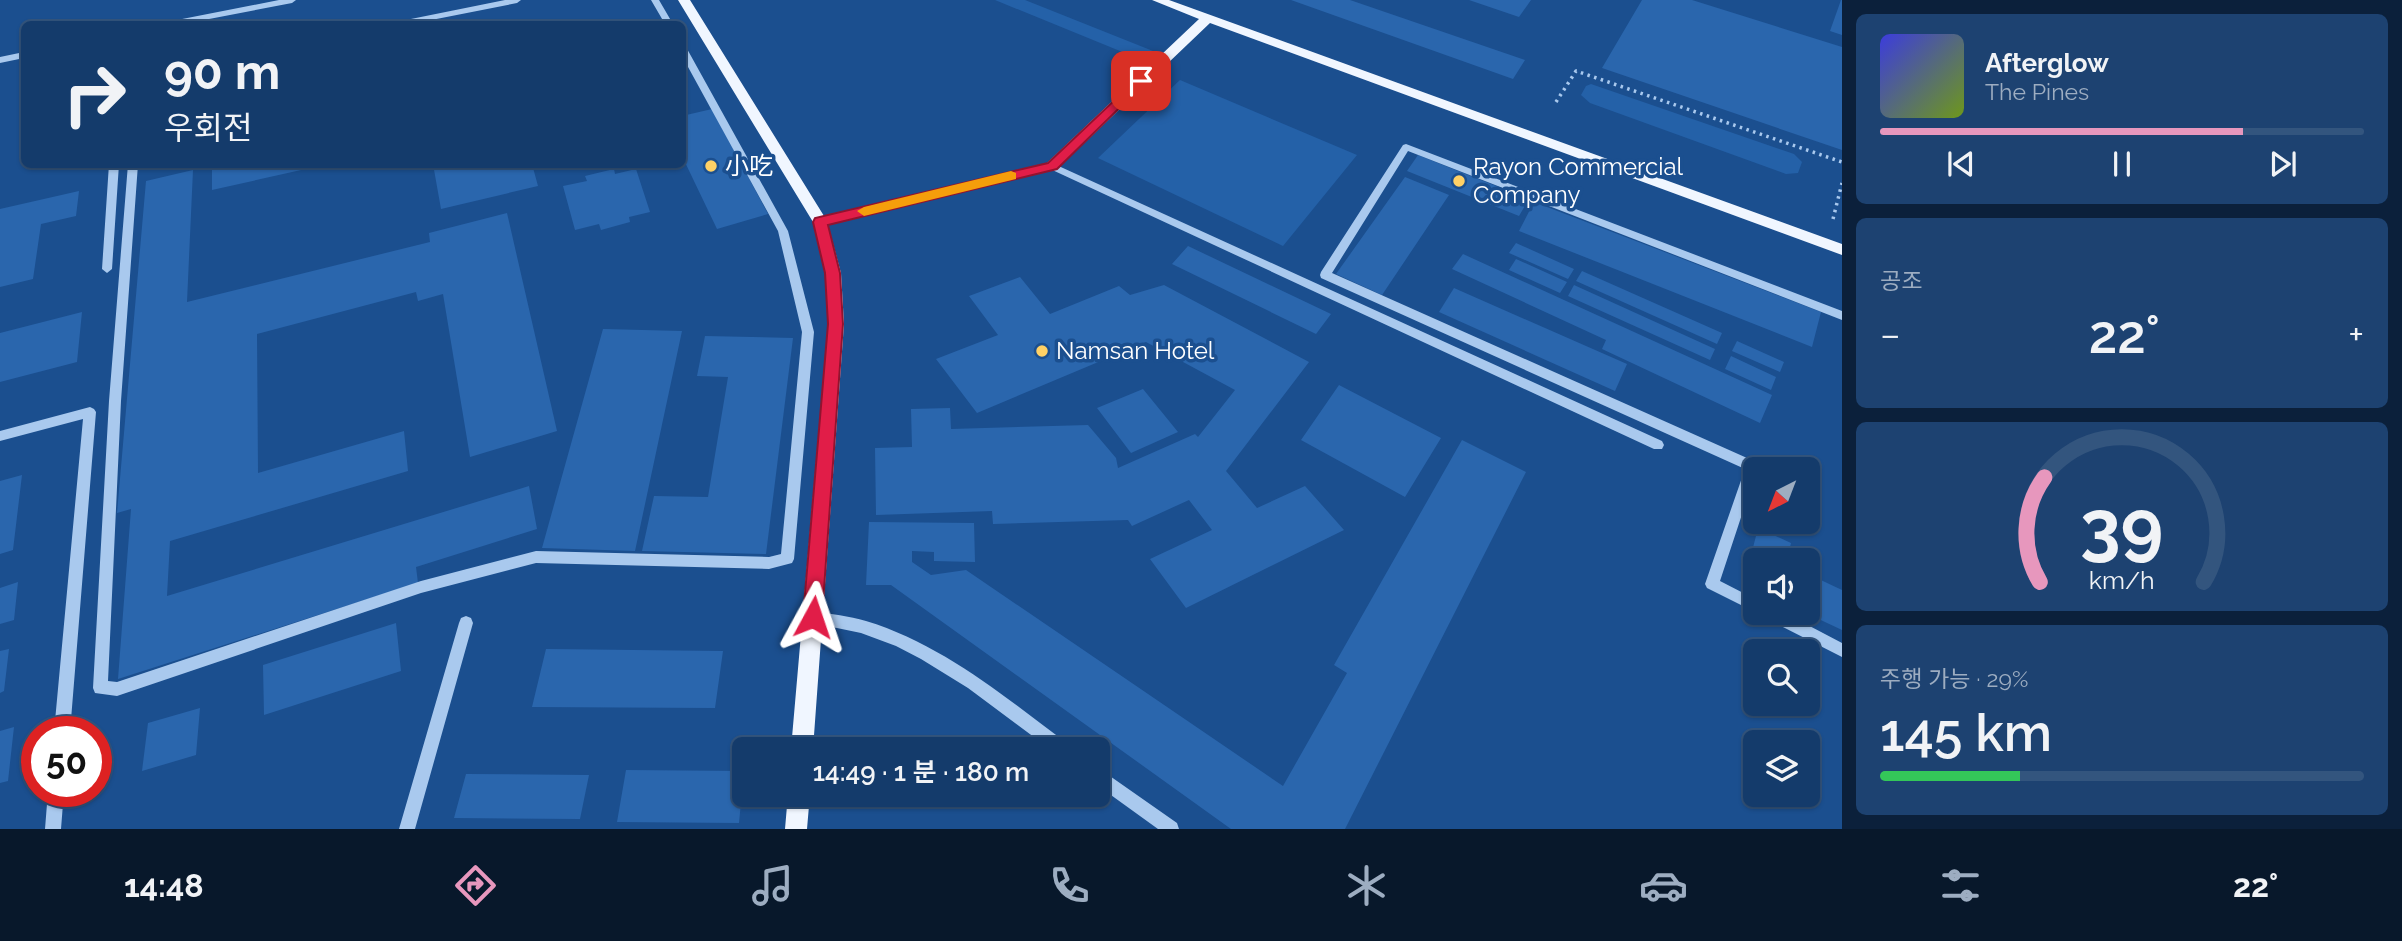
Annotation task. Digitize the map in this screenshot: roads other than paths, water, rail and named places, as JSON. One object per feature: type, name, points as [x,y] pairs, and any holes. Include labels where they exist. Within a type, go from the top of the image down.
[{"type":"main road","points":[[684,0],[820,222],[832,273],[836,324],[803,737]]},
{"type":"main road","points":[[1158,0],[1842,250]]},
{"type":"main road","points":[[820,222],[1052,166],[1208,18]]},
{"type":"main road","points":[[796,829],[798,807]]},
{"type":"street","points":[[187,21],[292,0]]},
{"type":"street","points":[[416,21],[517,0]]},
{"type":"street","points":[[655,0],[667,21]]},
{"type":"street","points":[[133,168],[115,401],[100,688],[117,688],[421,587],[536,557],[769,563],[787,559],[808,332],[783,231],[686,54]]},
{"type":"street","points":[[0,60],[21,56]]},
{"type":"street","points":[[1743,600],[1712,584],[1752,467],[1325,275],[1406,147],[1842,316]]},
{"type":"street","points":[[1052,166],[1658,445]]},
{"type":"street","points":[[107,269],[114,168]]},
{"type":"street","points":[[0,436],[90,412],[63,716]]},
{"type":"street","points":[[813,617],[873,629],[903,642],[977,686],[1047,737]]},
{"type":"street","points":[[407,829],[466,623]]},
{"type":"street","points":[[1793,625],[1842,650]]},
{"type":"street","points":[[1110,784],[1171,829]]},
{"type":"street","points":[[53,829],[55,807]]},
{"type":"place","name":"小吃","points":[[711,166]]},
{"type":"place","name":"Rayon Commercial Company","points":[[1459,181]]},
{"type":"place","name":"Namsan Hotel","points":[[1042,351]]}]
